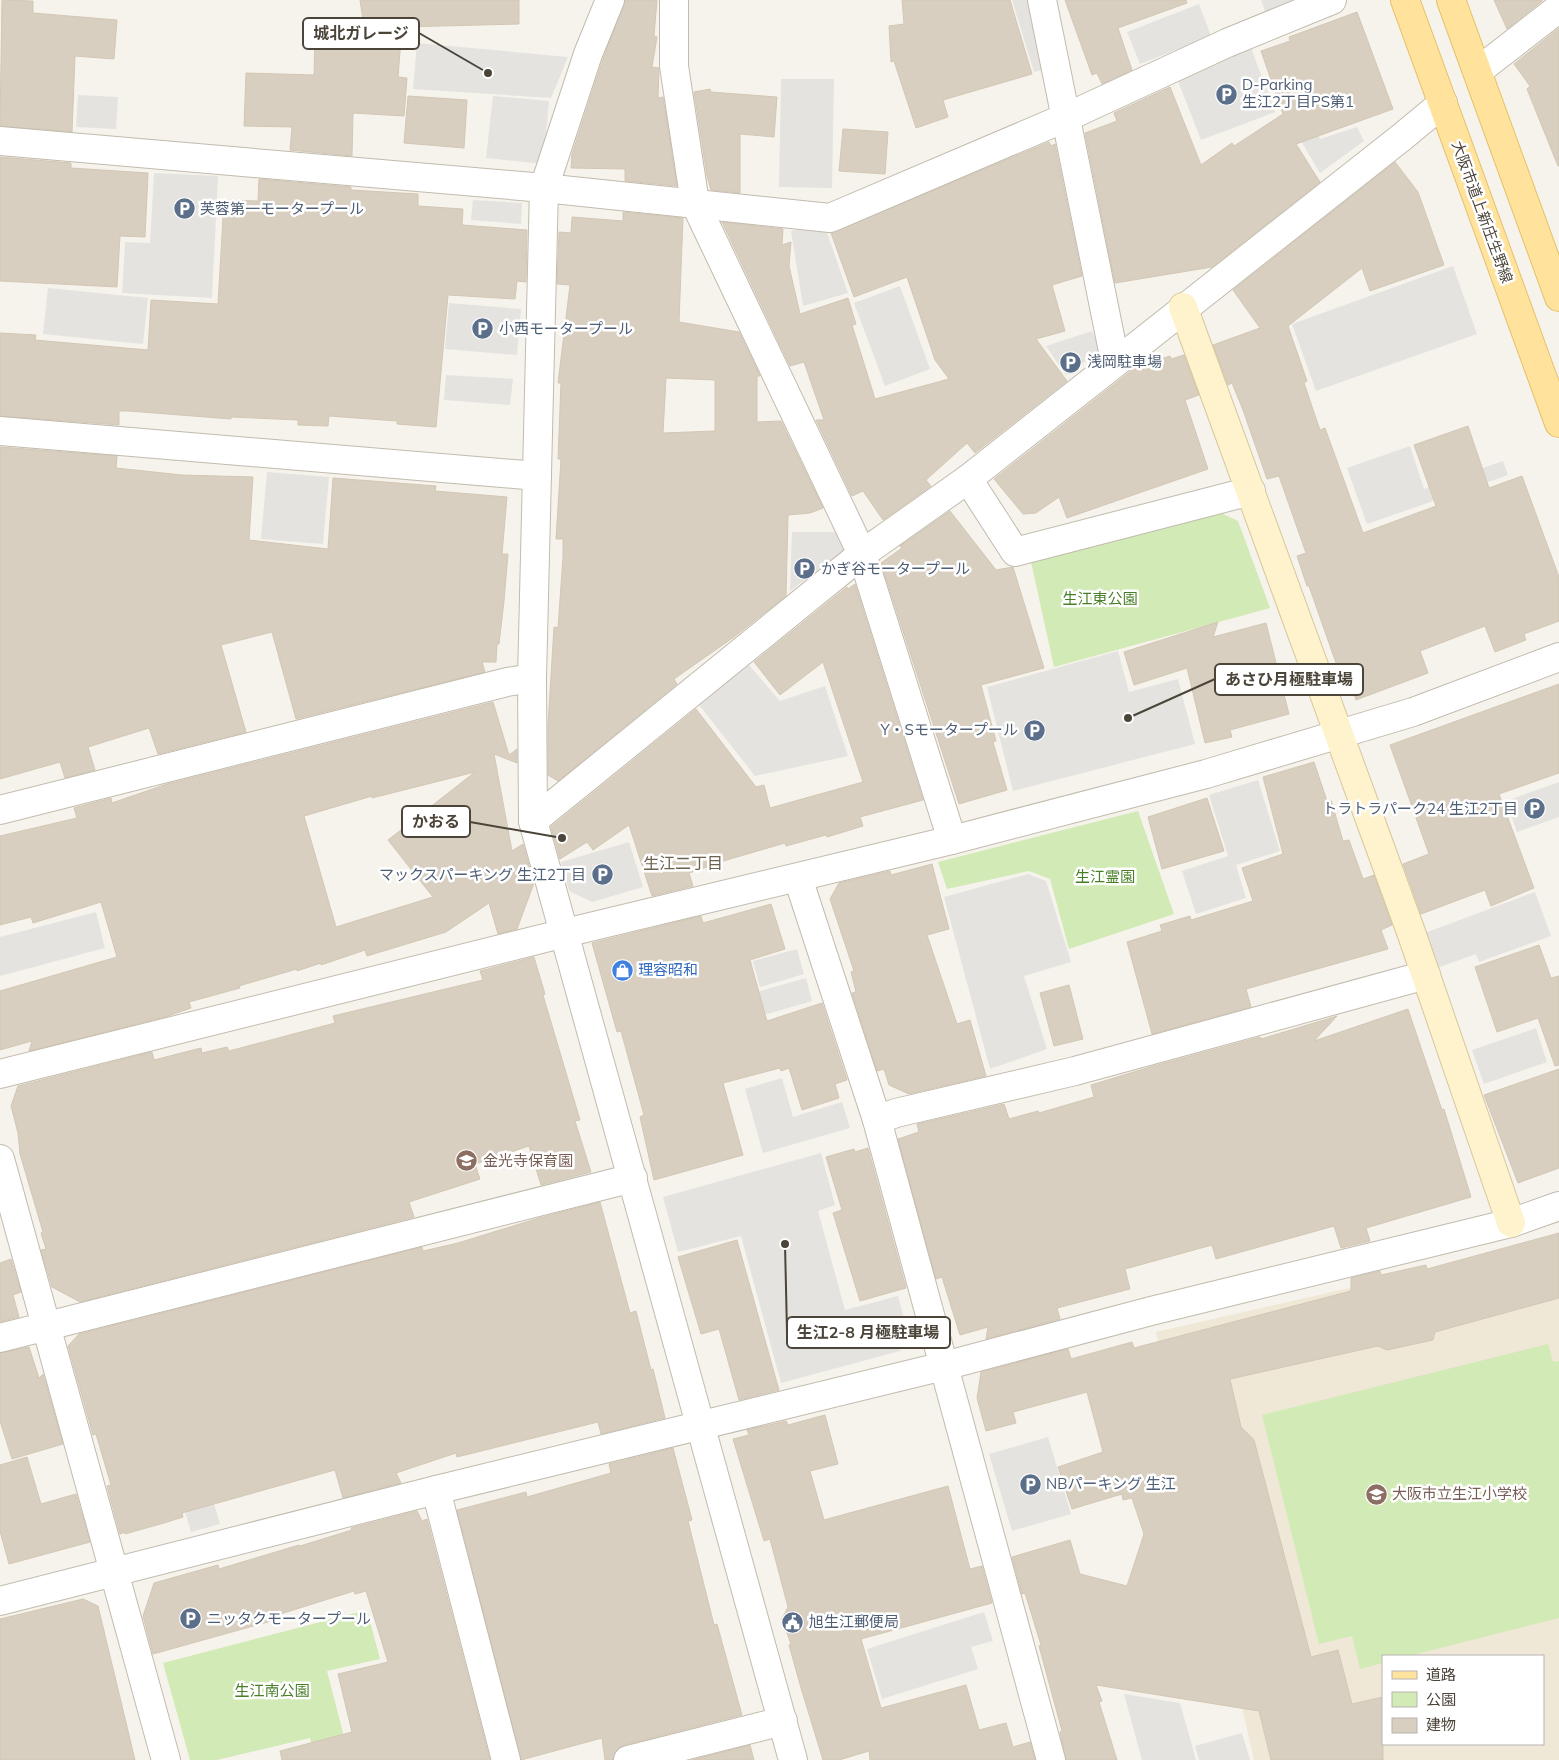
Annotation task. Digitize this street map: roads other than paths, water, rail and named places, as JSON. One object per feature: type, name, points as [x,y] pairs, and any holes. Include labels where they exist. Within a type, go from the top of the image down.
[{"type":"main road","name":"大阪市道上新庄生野線","points":[[1405,0],[1559,424]]},
{"type":"main road","points":[[1451,0],[1559,297]]},
{"type":"street","points":[[610,0],[588,54],[544,188],[532,678],[533,821],[793,1760]]},
{"type":"street","points":[[674,0],[674,66],[695,203],[862,554],[952,840]]},
{"type":"street","points":[[1042,0],[1115,362]]},
{"type":"street","points":[[0,141],[544,188],[830,218],[1066,117],[1227,43],[1332,0]]},
{"type":"street","points":[[1478,71],[1559,8]]},
{"type":"street","points":[[533,821],[862,554],[968,478],[1183,307],[1402,137],[1442,103]]},
{"type":"street","points":[[1183,307],[1426,975],[1511,1223]]},
{"type":"street","points":[[0,430],[536,476]]},
{"type":"street","points":[[968,478],[1016,552],[1251,491]]},
{"type":"street","points":[[0,1074],[565,933],[952,840],[1206,774],[1413,712],[1559,657]]},
{"type":"street","points":[[0,810],[532,678]]},
{"type":"street","points":[[798,878],[877,1120],[1051,1760]]},
{"type":"street","points":[[877,1120],[896,1113],[1084,1068],[1426,975]]},
{"type":"street","points":[[0,1159],[166,1760]]},
{"type":"street","points":[[0,1338],[633,1178]]},
{"type":"street","points":[[0,1602],[436,1490],[944,1366],[1151,1311],[1511,1223],[1559,1206]]},
{"type":"street","points":[[436,1490],[506,1760]]},
{"type":"street","points":[[628,1760],[783,1721]]},
{"type":"place","name":"城北ガレージ","points":[[488,73]]},
{"type":"place","name":"D-Parking 生江2丁目PS第1","points":[[1226,94]]},
{"type":"place","name":"芙蓉第一モータープール","points":[[184,209]]},
{"type":"place","name":"小西モータープール","points":[[483,329]]},
{"type":"place","name":"浅岡駐車場","points":[[1071,362]]},
{"type":"place","name":"かぎ谷モータープール","points":[[805,569]]},
{"type":"place","name":"あさひ月極駐車場","points":[[1128,718]]},
{"type":"place","name":"Y・Sモータープール","points":[[1034,730]]},
{"type":"place","name":"トラトラパーク24 生江2丁目","points":[[1534,809]]},
{"type":"place","name":"かおる","points":[[562,838]]},
{"type":"place","name":"マックスパーキング 生江2丁目","points":[[602,875]]},
{"type":"place","name":"理容昭和","points":[[622,970]]},
{"type":"place","name":"金光寺保育園","points":[[467,1161]]},
{"type":"place","name":"生江2-8 月極駐車場","points":[[785,1244]]},
{"type":"place","name":"NBパーキング 生江","points":[[1030,1484]]},
{"type":"place","name":"大阪市立生江小学校","points":[[1376,1494]]},
{"type":"place","name":"ニッタクモータープール","points":[[191,1619]]},
{"type":"place","name":"旭生江郵便局","points":[[793,1622]]},
{"type":"district","name":"生江二丁目","points":[[683,863]]},
{"type":"park label","name":"生江東公園","points":[[1100,599]]},
{"type":"park label","name":"生江霊園","points":[[1105,877]]},
{"type":"park label","name":"生江南公園","points":[[272,1691]]}]
